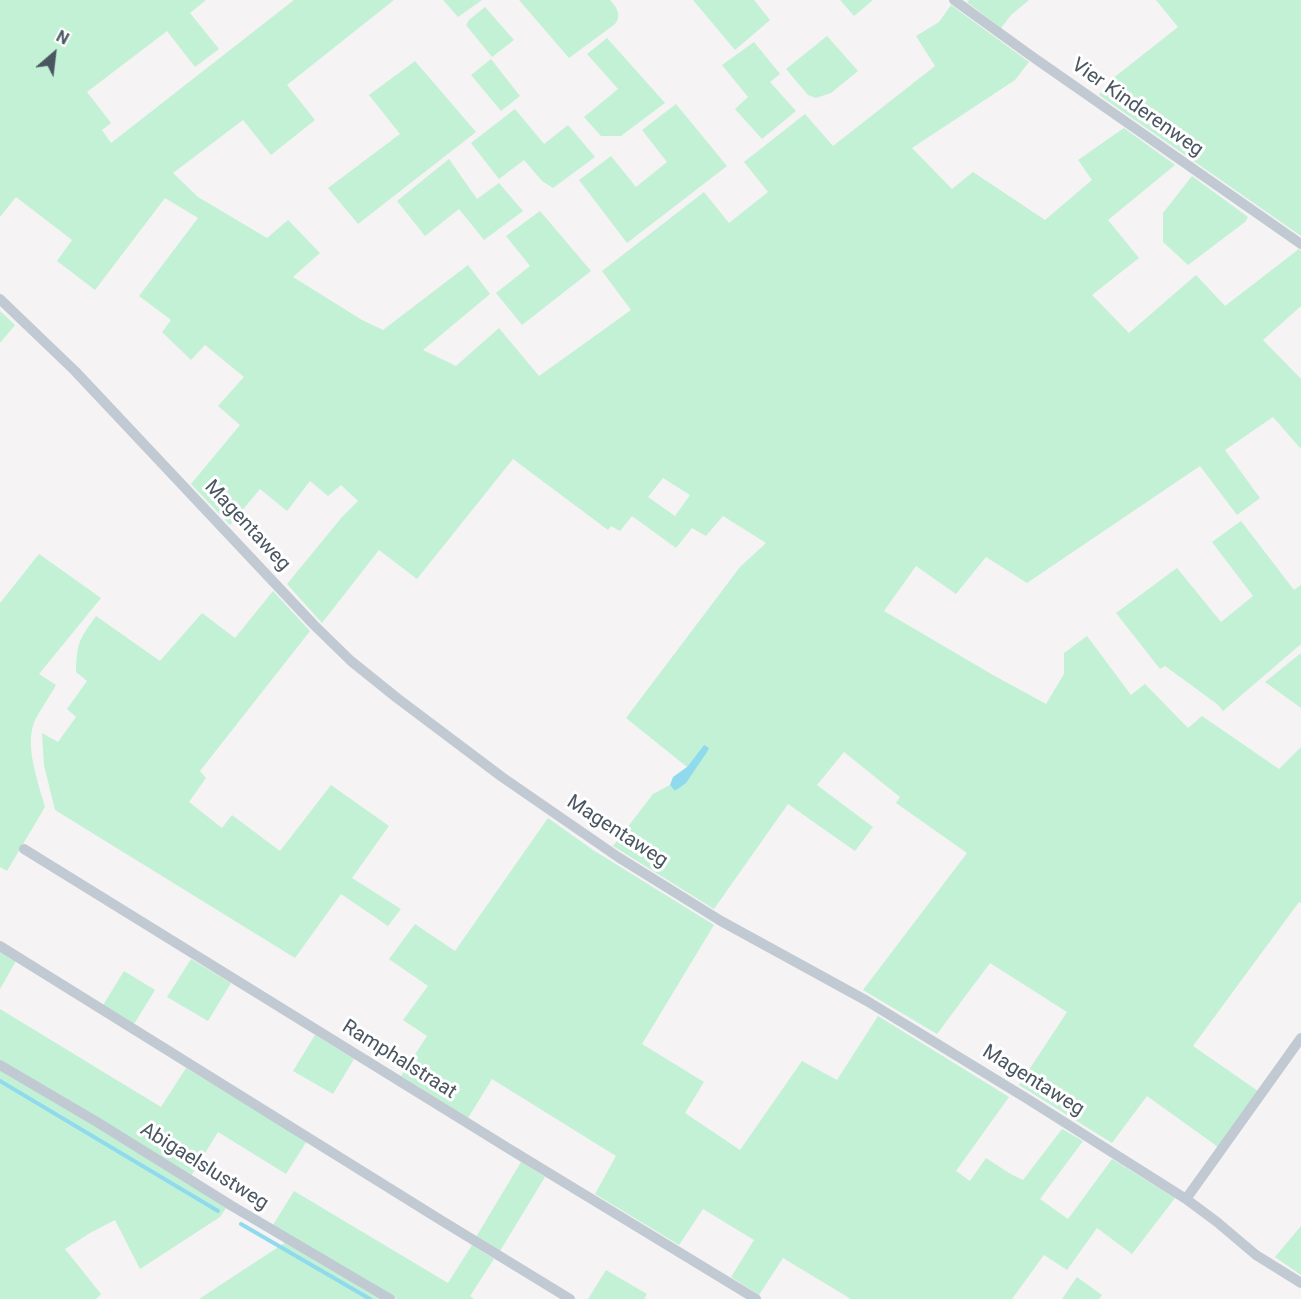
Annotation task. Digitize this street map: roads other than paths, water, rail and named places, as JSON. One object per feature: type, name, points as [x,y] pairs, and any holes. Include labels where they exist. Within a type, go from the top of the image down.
[{"type":"street","name":"Vier Kinderenweg","points":[[954,0],[1301,244]]},
{"type":"street","name":"Magentaweg","points":[[0,299],[91,387],[314,625],[351,661],[397,698],[502,777],[618,857],[721,921],[916,1030],[1026,1098],[1186,1199],[1256,1255],[1301,1283]]},
{"type":"street","name":"Ramphalstraat","points":[[24,849],[756,1299]]},
{"type":"street","points":[[0,946],[570,1299]]},
{"type":"street","points":[[1186,1199],[1301,1038]]},
{"type":"street","name":"Abigaelslustweg","points":[[0,1065],[390,1299]]},
{"type":"water","points":[[704,745],[709,748],[707,752],[686,783],[675,791],[670,785],[673,777],[687,767]]},
{"type":"waterway","points":[[0,1081],[218,1211]]},
{"type":"waterway","points":[[241,1224],[370,1299]]}]
